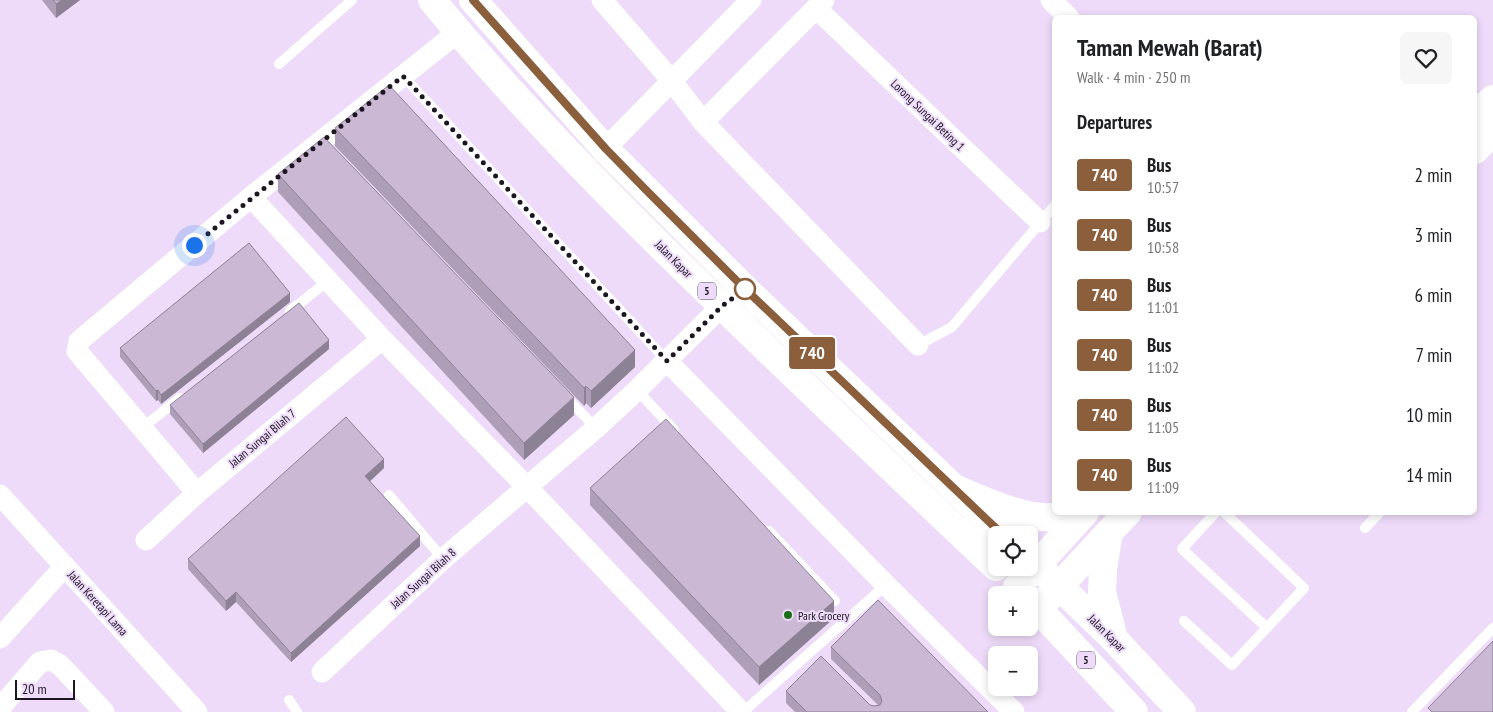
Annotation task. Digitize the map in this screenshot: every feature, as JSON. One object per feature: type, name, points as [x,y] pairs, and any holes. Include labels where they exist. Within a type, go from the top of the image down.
[{"type":"highway","name":"Jalan Kapar","points":[[432,0],[458,32],[585,172],[722,306],[988,559]]},
{"type":"highway","name":"5","points":[[473,0],[606,149],[742,286],[994,526]]},
{"type":"highway","points":[[1477,113],[1493,100]]},
{"type":"highway","points":[[1477,148],[1493,131]]},
{"type":"highway","points":[[954,488],[997,505],[1028,514],[1051,518],[1061,515]]},
{"type":"highway","points":[[1038,556],[1082,515]]},
{"type":"highway","points":[[1038,594],[1060,587],[1125,515]]},
{"type":"highway","points":[[1109,532],[1103,569],[1102,592],[1114,639]]},
{"type":"highway","name":"Jalan Kapar","points":[[1038,567],[1114,639],[1182,712]]},
{"type":"highway","name":"Jalan Kapar","points":[[1005,576],[1015,586]]},
{"type":"highway","name":"Jalan Kapar","points":[[1038,610],[1134,712]]},
{"type":"street","points":[[602,0],[672,81],[703,122],[918,345]]},
{"type":"street","points":[[606,149],[751,0]]},
{"type":"street","points":[[1051,0],[1066,15]]},
{"type":"street","points":[[703,122],[820,4]]},
{"type":"street","name":"Lorong Sungai Beting 1","points":[[820,4],[1040,222]]},
{"type":"street","points":[[197,493],[77,351],[80,341],[251,198],[325,145],[403,76],[458,32]]},
{"type":"street","points":[[251,198],[382,339],[528,487],[742,712]]},
{"type":"street","name":"Jalan Sungai Bilah 8","points":[[322,672],[442,558],[596,428],[722,306]]},
{"type":"street","name":"Jalan Sungai Bilah 7","points":[[146,540],[197,493],[382,339]]},
{"type":"street","points":[[667,361],[886,585],[1014,712]]},
{"type":"street","name":"Jalan Keretapi Lama","points":[[0,495],[197,712]]},
{"type":"street","points":[[0,638],[65,566]]},
{"type":"street","points":[[0,708],[40,662],[51,660],[60,665],[104,712]]},
{"type":"lane","points":[[279,64],[352,0]]},
{"type":"lane","points":[[403,76],[667,361]]},
{"type":"lane","points":[[918,345],[952,327],[1052,208]]},
{"type":"lane","points":[[281,318],[328,281]]},
{"type":"lane","points":[[555,385],[596,428]]},
{"type":"lane","points":[[637,390],[684,440]]},
{"type":"lane","points":[[142,428],[188,391]]},
{"type":"lane","points":[[389,494],[442,558]]},
{"type":"lane","points":[[1213,515],[1182,549],[1266,628]]},
{"type":"lane","points":[[1184,621],[1232,665],[1304,588],[1227,515]]},
{"type":"lane","points":[[1365,528],[1377,515]]},
{"type":"lane","points":[[759,520],[835,601]]},
{"type":"lane","points":[[742,712],[815,654],[886,585]]},
{"type":"lane","points":[[1412,712],[1493,628]]},
{"type":"lane","points":[[288,700],[297,712]]},
{"type":"building","points":[[53,0],[62,0],[56,4]]},
{"type":"building","points":[[389,85],[635,350],[591,391],[586,386],[584,388],[335,128]]},
{"type":"building","points":[[324,137],[574,397],[524,443],[278,174]]},
{"type":"building","points":[[249,243],[290,293],[161,395],[120,348]]},
{"type":"building","points":[[299,303],[329,340],[203,444],[170,405]]},
{"type":"building","points":[[346,417],[384,459],[365,476],[420,536],[291,653],[236,592],[226,601],[188,559]]},
{"type":"building","points":[[666,419],[834,601],[759,667],[590,488]]},
{"type":"building","points":[[878,600],[988,712],[807,712],[786,691],[821,656],[870,705],[880,705],[882,701],[880,695],[831,647]]},
{"type":"building","points":[[1493,641],[1493,712],[1432,712],[1428,708]]},
{"type":"bus line","name":"740","points":[[473,0],[606,149],[646,190],[742,286],[994,526]]},
{"type":"place","name":"Park Grocery","points":[[788,615]]},
{"type":"route","points":[[194,245],[403,76],[667,361],[722,306],[745,289]]}]
